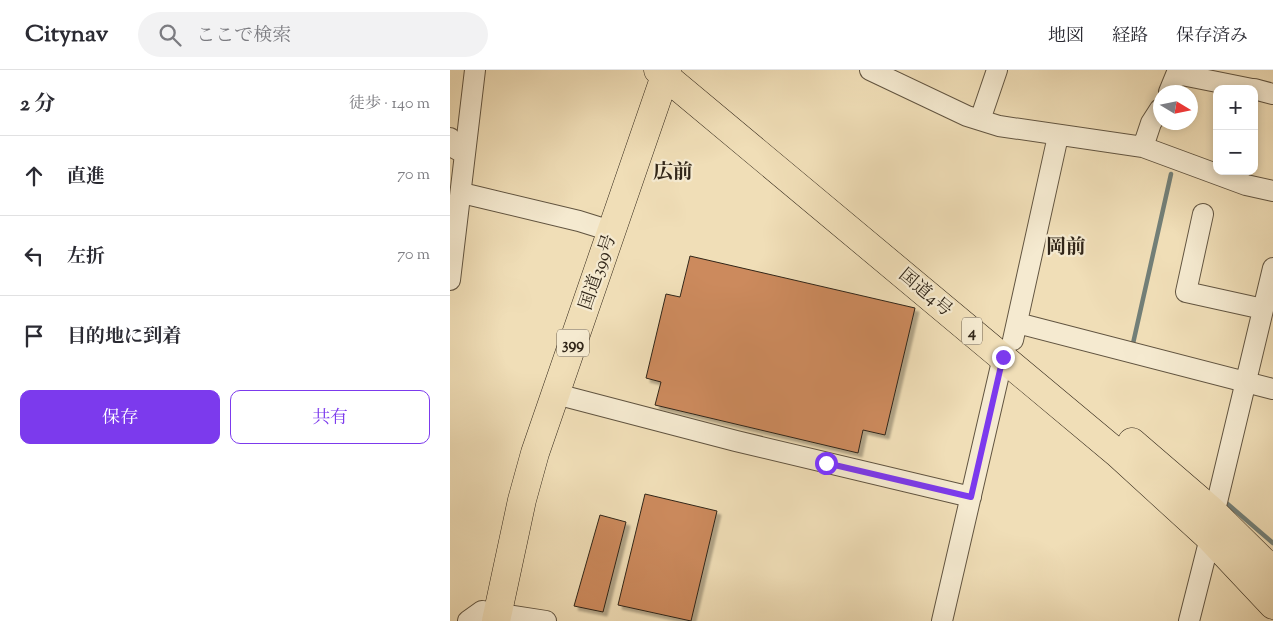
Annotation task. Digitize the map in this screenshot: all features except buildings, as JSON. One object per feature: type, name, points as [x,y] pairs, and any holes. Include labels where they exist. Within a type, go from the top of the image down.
[{"type":"highway","name":"国道399号","points":[[496,617],[522,500],[610,231],[669,71]]},
{"type":"highway","name":"国道4号","points":[[669,71],[1011,340],[1211,510],[1273,571]]},
{"type":"highway","name":"国道4号","points":[[1011,340],[1117,453],[1210,538],[1273,605]]},
{"type":"street","points":[[450,280],[462,192],[475,70]]},
{"type":"street","points":[[870,70],[967,116],[980,120],[1058,136],[1143,147],[1246,185],[1273,191]]},
{"type":"street","points":[[980,120],[997,70]]},
{"type":"street","points":[[1173,85],[1178,72],[1235,85]]},
{"type":"street","points":[[1258,90],[1273,94]]},
{"type":"street","points":[[1143,147],[1153,120]]},
{"type":"street","points":[[942,621],[1011,340],[1058,136]]},
{"type":"street","points":[[450,138],[456,149],[465,154]]},
{"type":"street","points":[[462,192],[579,221],[610,231]]},
{"type":"street","points":[[1203,214],[1186,292],[1263,310]]},
{"type":"street","points":[[1211,510],[1217,502],[1248,381],[1273,268]]},
{"type":"street","points":[[1011,340],[1248,381],[1273,389]]},
{"type":"street","points":[[556,394],[736,441],[971,497]]},
{"type":"street","points":[[1188,621],[1210,538]]},
{"type":"street","points":[[468,621],[482,612],[496,617],[546,621]]},
{"type":"waterway","points":[[1132,348],[1171,174]]},
{"type":"waterway","points":[[1223,500],[1273,543]]},
{"type":"district","name":"広前","points":[[673,171]]},
{"type":"district","name":"岡前","points":[[1066,246]]},
{"type":"route","points":[[826,463],[971,497],[1003,357]]}]
